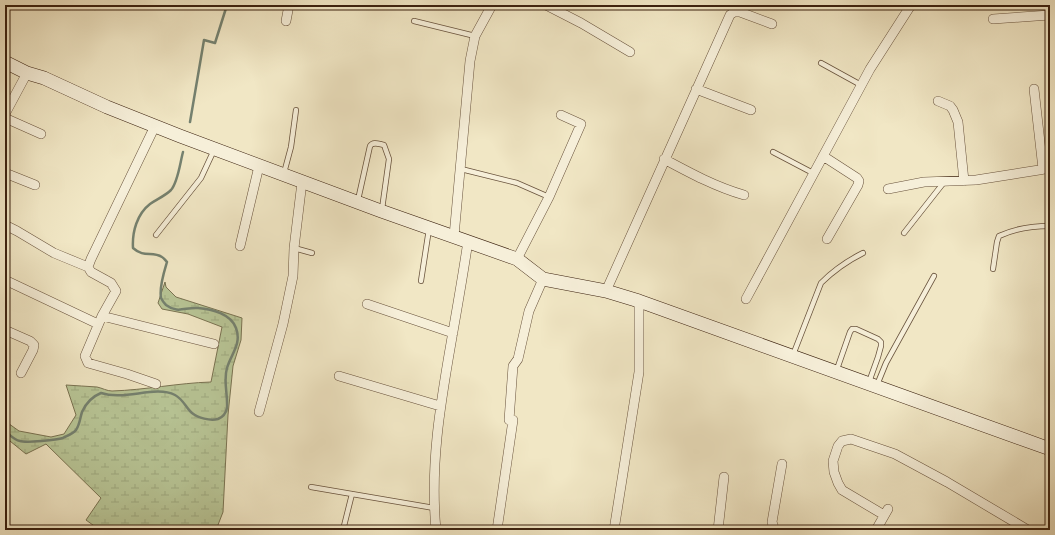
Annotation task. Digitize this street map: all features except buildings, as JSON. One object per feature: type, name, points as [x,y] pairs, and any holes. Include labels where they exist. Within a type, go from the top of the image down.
[{"type":"street","points":[[286,21],[289,5]]},
{"type":"street","points":[[454,236],[470,61],[475,36],[492,5]]},
{"type":"street","points":[[546,5],[581,23],[630,52]]},
{"type":"street","points":[[746,299],[861,85],[910,5]]},
{"type":"street","points":[[606,291],[730,15],[734,12],[740,12],[772,24]]},
{"type":"street","points":[[993,18],[1050,15]]},
{"type":"street","points":[[5,62],[27,74],[44,78],[107,106],[214,149],[381,211],[517,259],[543,279],[606,291],[639,301],[1050,449]]},
{"type":"street","points":[[6,110],[27,74]]},
{"type":"street","points":[[696,89],[751,110]]},
{"type":"street","points":[[888,189],[924,182],[976,180],[1047,168],[1034,89]]},
{"type":"street","points":[[938,101],[950,106],[958,122],[964,181]]},
{"type":"street","points":[[517,259],[549,197],[581,124],[561,115]]},
{"type":"street","points":[[5,118],[41,134]]},
{"type":"street","points":[[88,267],[155,126]]},
{"type":"street","points":[[823,156],[857,178],[859,181],[827,240]]},
{"type":"street","points":[[664,159],[708,182],[744,195]]},
{"type":"street","points":[[240,246],[259,166]]},
{"type":"street","points":[[5,172],[35,185]]},
{"type":"street","points":[[259,412],[283,324],[293,276],[294,248],[302,182]]},
{"type":"street","points":[[5,225],[54,253],[88,267],[91,272],[111,283],[116,291],[100,320],[84,356],[88,363],[156,384]]},
{"type":"street","points":[[436,530],[434,508],[434,466],[440,406],[468,242]]},
{"type":"street","points":[[497,530],[513,420],[509,420],[513,366],[518,360],[529,311],[543,279]]},
{"type":"street","points":[[5,280],[100,320],[214,344]]},
{"type":"street","points":[[614,530],[639,372],[639,301]]},
{"type":"street","points":[[367,304],[453,333]]},
{"type":"street","points":[[5,330],[30,341],[34,345],[21,373]]},
{"type":"street","points":[[340,376],[440,406]]},
{"type":"street","points":[[876,530],[886,512],[842,490],[838,483],[834,472],[833,461],[838,446],[842,441],[851,439],[895,454],[1028,530]]},
{"type":"street","points":[[778,530],[774,528],[772,522],[782,464]]},
{"type":"street","points":[[718,530],[724,477]]},
{"type":"lane","points":[[414,21],[475,36]]},
{"type":"lane","points":[[821,63],[861,85]]},
{"type":"lane","points":[[283,175],[291,147],[296,110]]},
{"type":"lane","points":[[358,202],[370,146],[374,143],[384,145],[389,159],[381,211]]},
{"type":"lane","points":[[156,235],[201,178],[214,149]]},
{"type":"lane","points":[[773,152],[813,173]]},
{"type":"lane","points":[[461,169],[516,183],[549,197]]},
{"type":"lane","points":[[904,233],[945,181]]},
{"type":"lane","points":[[993,268],[999,236],[1006,232],[1038,226],[1050,226]]},
{"type":"lane","points":[[421,281],[429,228]]},
{"type":"lane","points":[[294,248],[312,253]]},
{"type":"lane","points":[[792,357],[821,283],[848,262],[863,253]]},
{"type":"lane","points":[[872,385],[886,363],[934,276]]},
{"type":"lane","points":[[836,372],[850,332],[852,329],[856,329],[878,339],[881,342],[882,346],[872,385]]},
{"type":"lane","points":[[311,487],[434,508]]},
{"type":"lane","points":[[343,530],[352,494]]},
{"type":"green space","points":[[165,282],[166,287],[176,297],[242,318],[241,340],[233,366],[228,415],[223,512],[216,530],[102,530],[86,520],[101,498],[46,444],[26,454],[5,437],[5,421],[19,431],[51,437],[64,434],[76,415],[66,385],[97,387],[112,391],[211,382],[222,327],[188,314],[162,309],[158,303]]},
{"type":"waterway","points":[[190,122],[204,40],[215,43],[227,5]]},
{"type":"waterway","points":[[5,431],[12,437],[23,442],[63,438],[76,430],[85,406],[92,398],[101,393],[110,395],[130,395],[149,392],[167,392],[178,397],[192,413],[201,418],[211,420],[218,419],[225,413],[227,408],[226,373],[238,339],[238,334],[234,323],[230,319],[215,311],[198,308],[178,310],[170,308],[161,298],[162,280],[167,262],[163,257],[155,254],[144,254],[133,248],[133,236],[139,218],[145,208],[171,190],[177,177],[183,152]]}]
